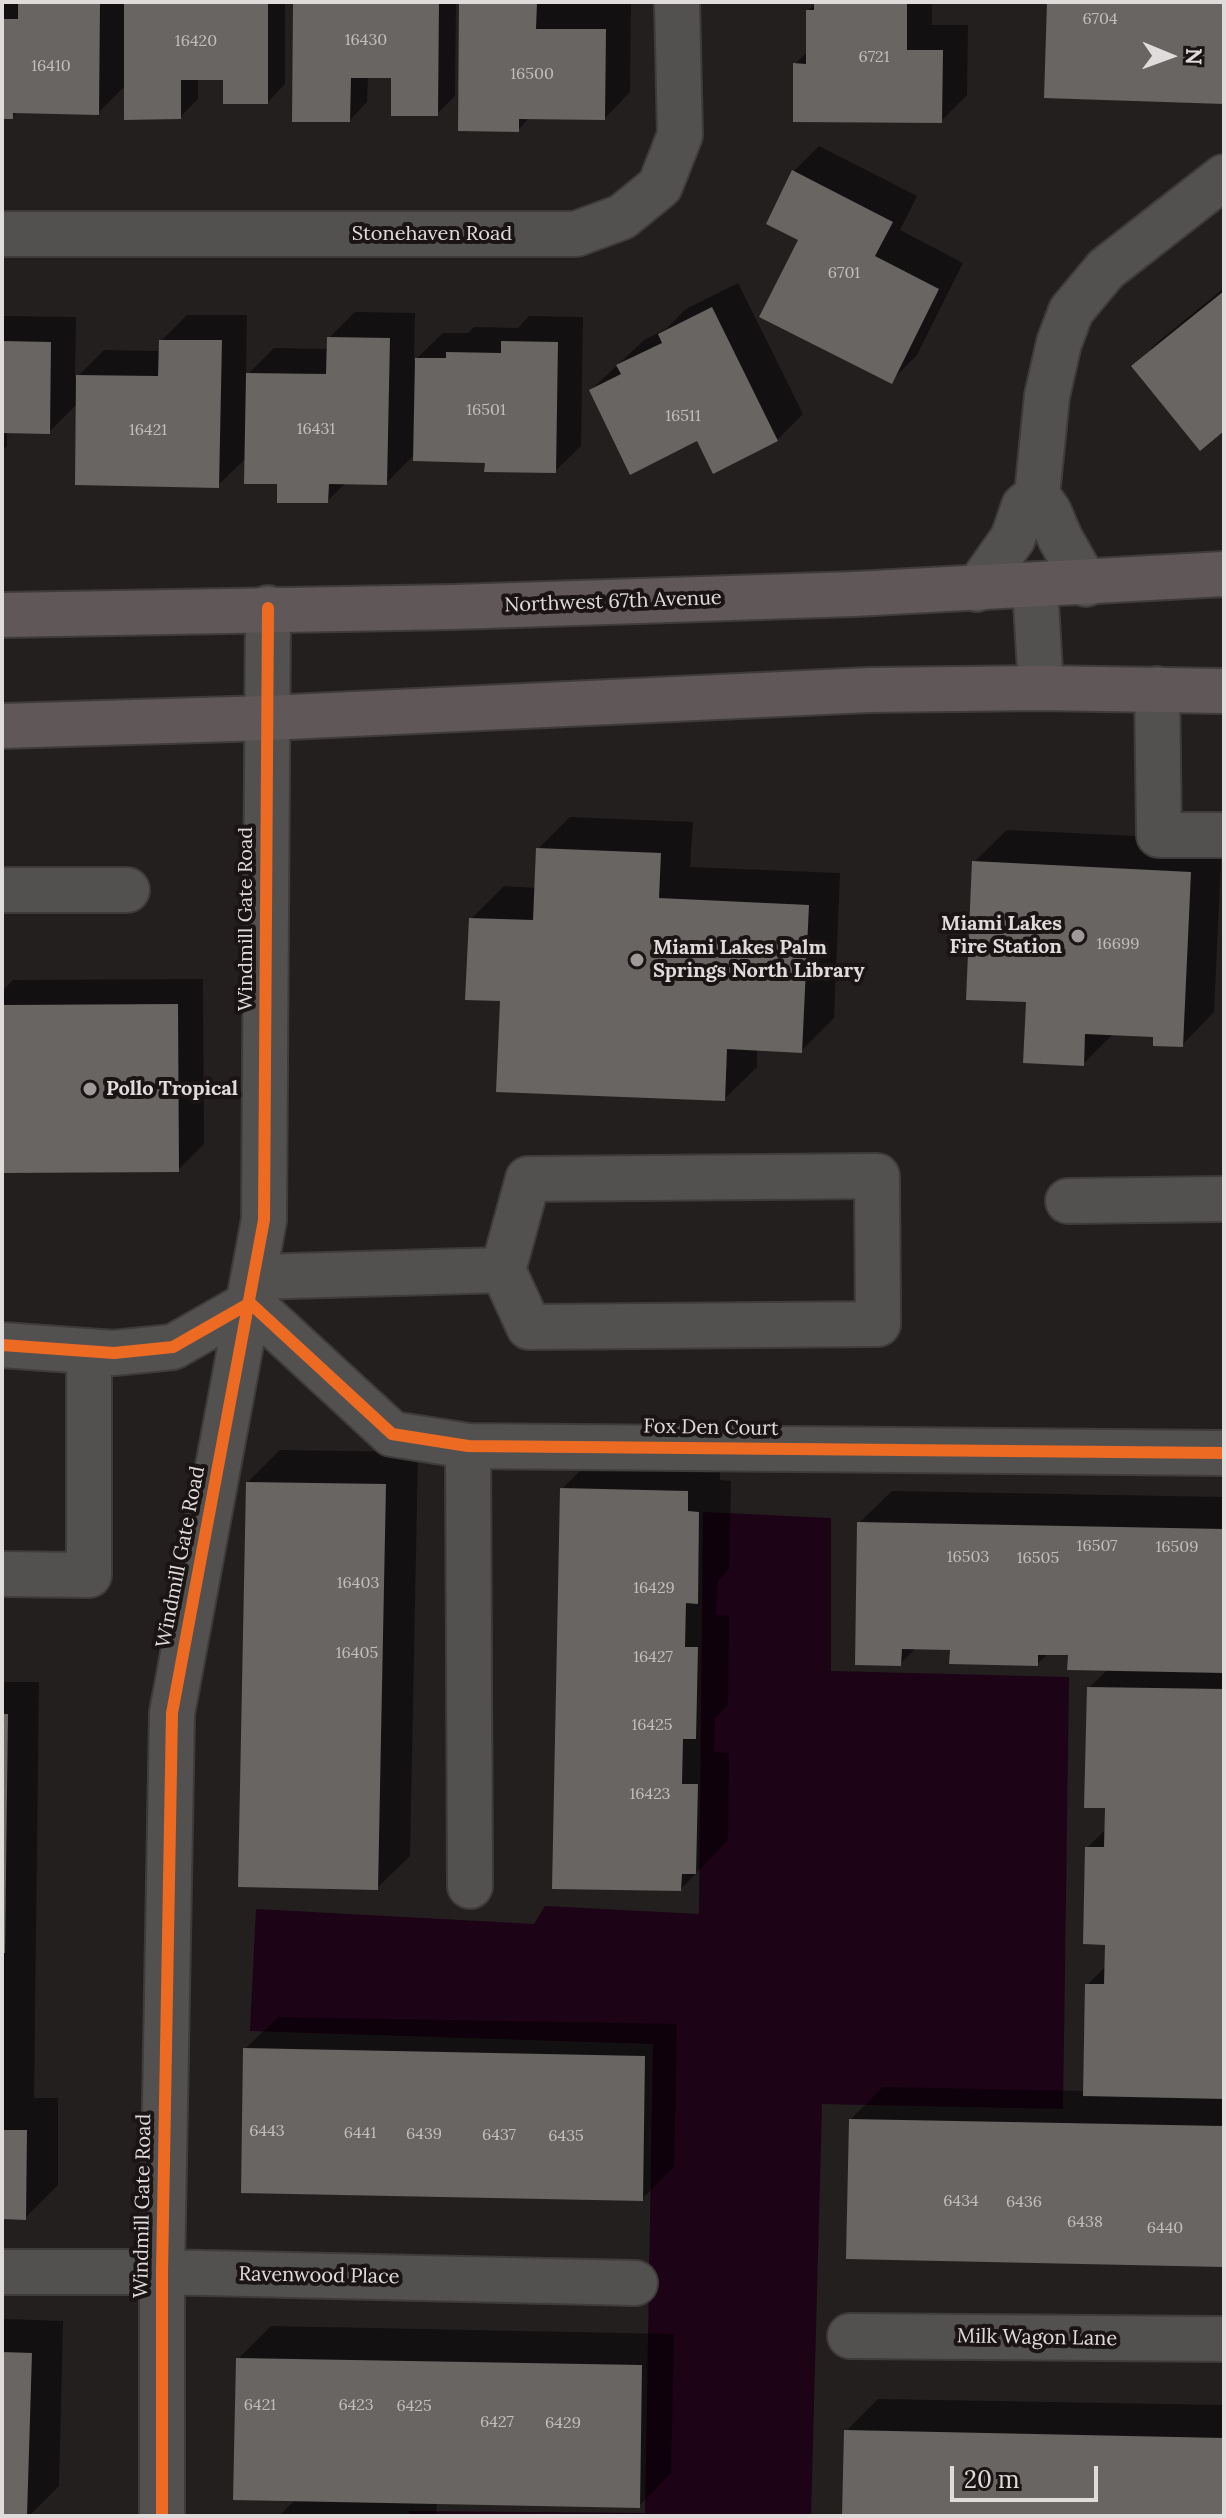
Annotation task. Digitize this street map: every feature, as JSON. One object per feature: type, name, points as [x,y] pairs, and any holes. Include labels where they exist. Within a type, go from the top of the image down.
[{"type":"main road","name":"Northwest 67th Avenue","points":[[2,615],[454,607],[1035,587],[1224,574]]},
{"type":"main road","points":[[2,726],[267,718],[868,690],[1041,688],[1224,691]]},
{"type":"street","name":"Stonehaven Road","points":[[2,234],[576,234],[622,217],[660,186],[680,135],[677,2]]},
{"type":"street","points":[[1086,584],[1037,495],[1047,396],[1059,343],[1071,311],[1091,285],[1121,255],[1224,177]]},
{"type":"street","points":[[977,589],[1013,538],[1024,506],[1037,495]]},
{"type":"street","points":[[1035,587],[1041,688]]},
{"type":"street","name":"Windmill Gate Road","points":[[162,2516],[162,2272],[172,1713],[264,1220],[268,608]]},
{"type":"street","points":[[1157,689],[1159,835],[1224,835]]},
{"type":"street","points":[[2,890],[127,890]]},
{"type":"street","points":[[877,1176],[878,1324],[529,1327],[503,1270],[528,1179],[877,1176]]},
{"type":"street","points":[[1068,1201],[1224,1199]]},
{"type":"street","points":[[2,1345],[114,1353],[173,1347],[252,1290],[503,1270]]},
{"type":"street","name":"Fox Den Court","points":[[252,1290],[392,1434],[468,1446],[1224,1453]]},
{"type":"street","points":[[2,1574],[89,1575],[89,1351]]},
{"type":"street","points":[[468,1446],[470,1886]]},
{"type":"street","name":"Ravenwood Place","points":[[2,2272],[162,2272],[635,2283]]},
{"type":"street","name":"Milk Wagon Lane","points":[[850,2336],[1224,2339]]},
{"type":"shaded area","points":[[703,1512],[831,1518],[831,1671],[1069,1677],[1063,2109],[822,2104],[811,2516],[409,2516],[409,2511],[645,2513],[653,2044],[250,2031],[256,1909],[534,1924],[545,1906],[699,1914]]},
{"type":"building","points":[[18,2],[100,2],[99,115],[13,113],[13,119],[2,119],[2,19],[18,19]]},
{"type":"building","points":[[124,2],[268,2],[268,104],[223,104],[223,80],[181,80],[181,119],[124,120]]},
{"type":"building","points":[[293,2],[439,2],[438,116],[391,116],[391,78],[351,78],[350,122],[292,122]]},
{"type":"building","points":[[459,2],[537,2],[536,29],[606,29],[605,120],[519,119],[519,132],[458,131]]},
{"type":"building","points":[[814,2],[907,2],[907,50],[943,50],[942,123],[793,122],[793,63],[806,64],[806,10],[814,10]]},
{"type":"building","points":[[1047,2],[1224,2],[1224,104],[1044,98]]},
{"type":"building","points":[[792,170],[893,222],[875,256],[939,289],[892,384],[759,317],[798,240],[766,224]]},
{"type":"building","points":[[1224,291],[1224,431],[1200,451],[1131,366]]},
{"type":"building","points":[[712,307],[778,441],[713,474],[697,441],[630,475],[589,390],[621,374],[616,365],[662,343],[658,334]]},
{"type":"building","points":[[327,337],[390,338],[387,485],[329,484],[328,503],[277,503],[277,484],[244,484],[246,373],[326,374]]},
{"type":"building","points":[[159,340],[222,340],[219,488],[75,485],[76,375],[158,376]]},
{"type":"building","points":[[2,341],[51,342],[50,434],[2,433]]},
{"type":"building","points":[[501,341],[558,342],[556,473],[484,472],[485,463],[413,461],[415,358],[446,358],[446,352],[501,353]]},
{"type":"building","name":"Miami Lakes Palm Springs North Library","points":[[536,848],[661,853],[659,898],[809,905],[802,1053],[727,1049],[725,1101],[496,1092],[500,1001],[465,1000],[469,918],[533,920]]},
{"type":"building","name":"Miami Lakes Fire Station","points":[[972,861],[1191,872],[1183,1047],[1153,1046],[1153,1037],[1085,1034],[1084,1066],[1023,1063],[1026,1002],[966,1000]]},
{"type":"building","name":"Pollo Tropical","points":[[178,1004],[179,1172],[2,1173],[2,1005]]},
{"type":"building","points":[[246,1482],[386,1484],[378,1890],[238,1887]]},
{"type":"building","points":[[560,1488],[688,1491],[688,1511],[699,1512],[698,1604],[686,1603],[685,1647],[698,1647],[696,1739],[683,1739],[682,1784],[698,1784],[696,1874],[682,1874],[681,1891],[552,1889]]},
{"type":"building","points":[[857,1522],[1224,1529],[1224,1673],[1067,1670],[1068,1655],[1038,1655],[1038,1666],[949,1664],[950,1650],[902,1649],[901,1666],[855,1665]]},
{"type":"building","points":[[1087,1687],[1224,1689],[1224,2099],[1083,2096],[1085,1984],[1104,1984],[1105,1945],[1083,1944],[1085,1847],[1104,1847],[1105,1808],[1084,1808]]},
{"type":"building","points":[[2,1714],[8,1714],[5,1953],[2,1953]]},
{"type":"building","points":[[243,2048],[645,2056],[643,2201],[241,2193]]},
{"type":"building","points":[[849,2119],[1224,2126],[1224,2267],[846,2259]]},
{"type":"building","points":[[2,2130],[27,2130],[26,2220],[2,2219]]},
{"type":"building","points":[[2,2352],[32,2353],[27,2516],[2,2516]]},
{"type":"building","points":[[236,2358],[642,2365],[640,2508],[233,2500]]},
{"type":"building","points":[[844,2430],[1224,2438],[1224,2516],[842,2516]]},
{"type":"cycle path","points":[[162,2516],[162,2272],[172,1713],[264,1220],[268,608]]},
{"type":"cycle path","points":[[2,1345],[114,1353],[173,1347],[250,1303],[392,1434],[468,1446],[1224,1453]]},
{"type":"place","name":"Miami Lakes Fire Station","points":[[1078,936]]},
{"type":"place","name":"Miami Lakes Palm Springs North Library","points":[[637,960]]},
{"type":"place","name":"Pollo Tropical","points":[[90,1089]]}]
